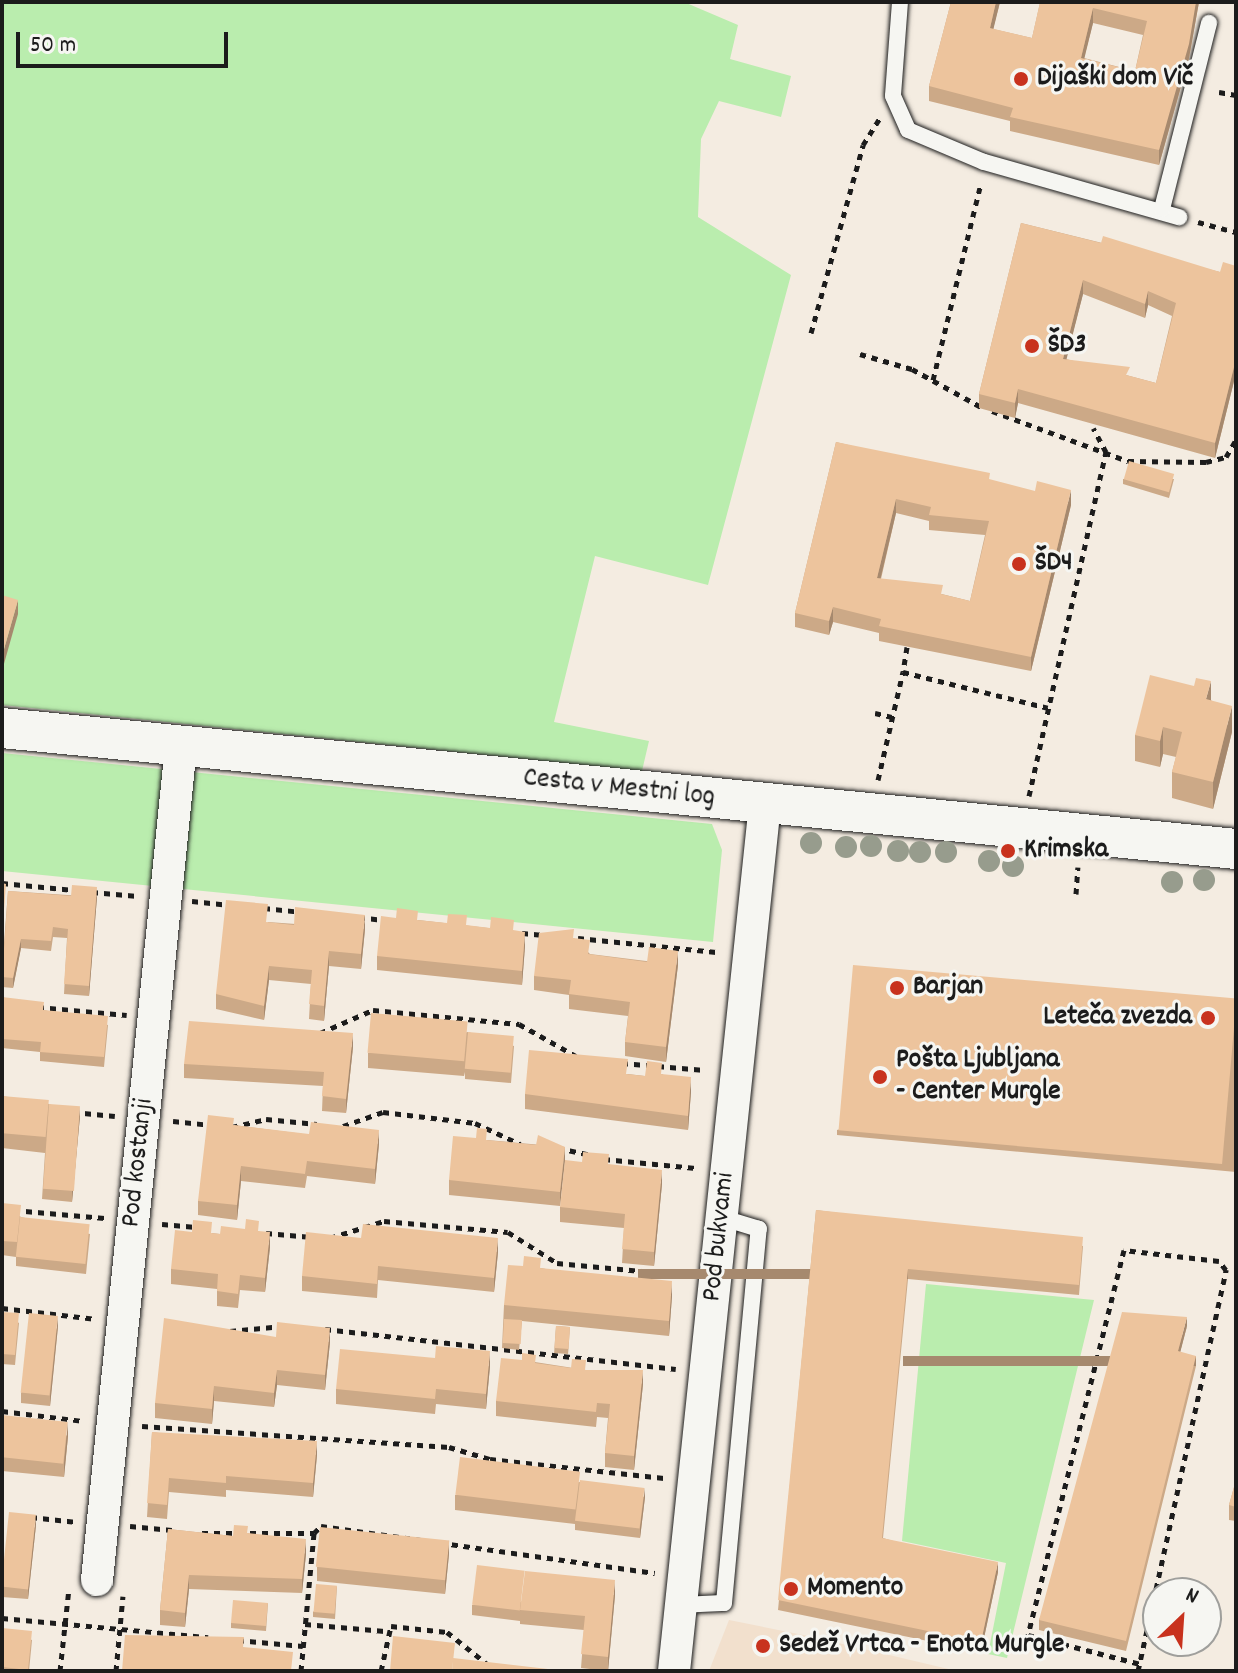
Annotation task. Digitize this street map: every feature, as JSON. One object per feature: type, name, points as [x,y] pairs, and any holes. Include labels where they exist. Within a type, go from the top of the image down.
[{"type":"street","name":"Cesta v Mestni log","points":[[2,728],[1236,849]]},
{"type":"street","name":"Pod kostanji","points":[[97,1580],[181,746]]},
{"type":"street","name":"Pod bukvami","points":[[674,1671],[765,804]]},
{"type":"lane","points":[[900,2],[893,96],[908,130],[984,162],[1162,209],[1179,217]]},
{"type":"lane","points":[[1162,209],[1209,23]]},
{"type":"lane","points":[[681,1605],[724,1603],[759,1229],[722,1218]]},
{"type":"path","points":[[1219,92],[1236,95]]},
{"type":"path","points":[[811,333],[863,145],[893,96]]},
{"type":"path","points":[[933,380],[984,162]]},
{"type":"path","points":[[1179,217],[1236,232]]},
{"type":"path","points":[[860,354],[933,380],[984,409],[1128,461],[1206,462],[1226,457],[1236,440]]},
{"type":"path","points":[[1022,829],[1106,452],[1093,428]]},
{"type":"path","points":[[870,813],[907,647]]},
{"type":"path","points":[[903,672],[1048,708]]},
{"type":"path","points":[[875,713],[892,717]]},
{"type":"path","points":[[2,883],[240,906]]},
{"type":"path","points":[[256,907],[320,913]]},
{"type":"path","points":[[351,917],[399,921]]},
{"type":"path","points":[[510,932],[558,936]]},
{"type":"path","points":[[574,938],[716,952]]},
{"type":"path","points":[[24,1006],[154,1017]]},
{"type":"path","points":[[304,1032],[388,1011],[519,1024],[581,1059]]},
{"type":"path","points":[[612,1062],[705,1070]]},
{"type":"path","points":[[62,1111],[143,1118],[347,1127],[383,1112],[475,1123],[533,1146]]},
{"type":"path","points":[[546,1147],[696,1168]]},
{"type":"path","points":[[2,1209],[206,1227]]},
{"type":"path","points":[[251,1231],[328,1238],[384,1221],[508,1232],[557,1263],[685,1275]]},
{"type":"path","points":[[1124,1250],[1219,1261],[1226,1270],[1139,1668],[1028,1635],[1124,1250]]},
{"type":"path","points":[[2,1308],[123,1321]]},
{"type":"path","points":[[213,1329],[293,1327]]},
{"type":"path","points":[[309,1328],[676,1369]]},
{"type":"path","points":[[2,1411],[113,1423],[449,1447],[490,1459],[666,1478]]},
{"type":"path","points":[[17,1515],[177,1531]]},
{"type":"path","points":[[301,1671],[314,1533],[321,1526],[439,1537],[566,1564],[657,1573]]},
{"type":"path","points":[[193,1532],[314,1533]]},
{"type":"path","points":[[2,1618],[303,1646]]},
{"type":"path","points":[[305,1624],[385,1631],[447,1632],[483,1662],[498,1664]]},
{"type":"path","points":[[381,1671],[385,1631]]},
{"type":"shaded area","points":[[729,1620],[813,1637],[957,1671],[709,1671]]},
{"type":"green space","points":[[2,2],[684,2],[738,25],[730,59],[791,76],[781,117],[719,101],[701,139],[698,217],[791,275],[708,585],[595,556],[554,722],[649,741],[642,771],[2,705]]},
{"type":"green space","points":[[2,753],[712,824],[722,850],[713,942],[2,871]]},
{"type":"green space","points":[[926,1284],[1094,1300],[1007,1658],[988,1654],[1006,1563],[902,1541]]},
{"type":"building","name":"Dijaški dom Vič","points":[[951,2],[996,2],[990,28],[1032,38],[1040,2],[1196,2],[1189,44],[1159,150],[1010,117],[1013,108],[929,86]],"holes":[[[1093,8],[1147,21],[1135,71],[1081,58]]]},
{"type":"building","name":"ŠD3","points":[[1021,223],[1101,243],[1103,236],[1220,272],[1223,262],[1236,266],[1236,359],[1215,443],[1018,389],[1015,403],[979,394]],"holes":[[[1083,280],[1145,304],[1148,291],[1176,303],[1156,383],[1126,375],[1130,367],[1063,359]]]},
{"type":"building","name":"ŠD4","points":[[836,442],[990,473],[989,479],[1035,491],[1037,481],[1071,490],[1031,657],[879,626],[881,619],[833,607],[829,621],[795,613]],"holes":[[[896,499],[931,507],[929,515],[989,521],[970,601],[941,594],[943,585],[877,578]]]},
{"type":"building","points":[[1129,461],[1174,474],[1169,492],[1124,479]]},
{"type":"building","points":[[2,595],[18,600],[2,656]]},
{"type":"building","points":[[1150,675],[1194,686],[1196,678],[1211,681],[1206,699],[1232,706],[1213,782],[1172,772],[1182,732],[1163,727],[1160,741],[1135,735]]},
{"type":"building","points":[[2,883],[6,884],[2,936]]},
{"type":"building","points":[[72,885],[97,887],[89,986],[64,984],[68,929],[53,927],[51,941],[21,939],[13,978],[2,977],[8,891],[71,896]]},
{"type":"building","points":[[226,900],[268,904],[266,922],[294,925],[295,907],[365,915],[361,954],[329,951],[324,1006],[309,1004],[312,970],[269,966],[264,1006],[216,994]]},
{"type":"building","points":[[397,908],[418,911],[417,920],[447,923],[448,914],[467,915],[466,925],[490,928],[491,917],[514,920],[513,930],[525,932],[522,971],[377,956],[381,916],[396,918]]},
{"type":"building","points":[[574,929],[573,938],[590,940],[588,954],[647,962],[649,947],[678,951],[666,1047],[625,1042],[630,1002],[569,994],[571,980],[534,976],[539,933]]},
{"type":"building","points":[[853,965],[1236,999],[1222,1164],[839,1130]]},
{"type":"building","points":[[2,997],[44,1002],[43,1010],[108,1016],[104,1057],[40,1052],[41,1042],[2,1039]]},
{"type":"building","points":[[371,1013],[468,1021],[464,1061],[368,1053]]},
{"type":"building","points":[[189,1021],[353,1033],[346,1099],[322,1096],[324,1072],[184,1064]]},
{"type":"building","points":[[468,1032],[514,1036],[511,1073],[465,1069]]},
{"type":"building","points":[[529,1050],[628,1059],[626,1074],[645,1076],[647,1061],[662,1063],[661,1074],[691,1077],[688,1116],[525,1094]]},
{"type":"building","points":[[2,1096],[49,1100],[46,1137],[2,1133]]},
{"type":"building","points":[[49,1104],[80,1106],[74,1191],[43,1189]]},
{"type":"building","points":[[208,1115],[234,1118],[233,1125],[309,1134],[311,1122],[379,1130],[375,1169],[307,1161],[305,1174],[241,1166],[237,1205],[198,1201]]},
{"type":"building","points":[[477,1128],[487,1129],[486,1140],[536,1145],[538,1135],[565,1147],[560,1192],[449,1180],[453,1136],[476,1138]]},
{"type":"building","points":[[583,1152],[609,1154],[608,1164],[662,1170],[654,1252],[622,1249],[625,1214],[560,1207],[565,1160],[582,1162]]},
{"type":"building","points":[[2,1203],[21,1205],[17,1242],[2,1241]]},
{"type":"building","points":[[816,1210],[1083,1237],[1079,1285],[908,1269],[882,1538],[998,1562],[981,1642],[778,1600]]},
{"type":"building","points":[[20,1217],[90,1224],[85,1264],[16,1257]]},
{"type":"building","points":[[246,1219],[259,1221],[258,1231],[270,1232],[265,1278],[240,1275],[238,1294],[217,1291],[218,1274],[171,1269],[175,1230],[192,1232],[193,1220],[212,1222],[211,1233],[220,1234],[221,1226],[245,1229]]},
{"type":"building","points":[[363,1224],[498,1238],[494,1278],[378,1266],[377,1284],[302,1276],[306,1232],[361,1238]]},
{"type":"building","points":[[524,1256],[541,1258],[540,1268],[672,1281],[669,1321],[504,1305],[508,1265],[523,1266]]},
{"type":"building","points":[[2,1312],[19,1313],[15,1355],[2,1354]]},
{"type":"building","points":[[1122,1312],[1187,1317],[1178,1351],[1196,1356],[1126,1641],[1039,1620]]},
{"type":"building","points":[[29,1313],[58,1316],[49,1396],[21,1393]]},
{"type":"building","points":[[164,1318],[276,1337],[277,1322],[330,1328],[325,1375],[277,1370],[274,1393],[214,1386],[212,1409],[155,1403]]},
{"type":"building","points":[[504,1319],[522,1320],[521,1344],[503,1343]]},
{"type":"building","points":[[556,1326],[570,1327],[568,1349],[554,1348]]},
{"type":"building","points":[[436,1346],[490,1351],[486,1394],[436,1389],[435,1399],[336,1389],[340,1349],[435,1358]]},
{"type":"building","points":[[522,1353],[536,1355],[535,1363],[571,1368],[572,1359],[586,1360],[585,1370],[643,1370],[634,1456],[605,1453],[610,1404],[597,1403],[596,1412],[496,1401],[501,1358],[522,1360]]},
{"type":"building","points":[[2,1415],[68,1422],[63,1464],[2,1457]]},
{"type":"building","points":[[152,1432],[317,1441],[313,1483],[226,1476],[226,1483],[169,1478],[167,1505],[147,1503]]},
{"type":"building","points":[[460,1457],[580,1472],[575,1509],[455,1495]]},
{"type":"building","points":[[580,1480],[645,1488],[640,1529],[575,1521]]},
{"type":"building","points":[[1236,1480],[1236,1507],[1229,1505]]},
{"type":"building","points":[[9,1512],[36,1515],[28,1589],[2,1587]]},
{"type":"building","points":[[234,1525],[248,1526],[247,1533],[306,1539],[302,1579],[189,1575],[185,1613],[160,1610],[168,1529],[233,1536]]},
{"type":"building","points":[[320,1527],[449,1541],[445,1580],[316,1567]]},
{"type":"building","points":[[477,1565],[525,1571],[520,1611],[472,1605]]},
{"type":"building","points":[[525,1571],[615,1580],[608,1657],[581,1654],[585,1616],[520,1610]]},
{"type":"building","points":[[316,1584],[337,1586],[334,1614],[314,1612]]},
{"type":"building","points":[[233,1600],[268,1603],[266,1626],[231,1623]]},
{"type":"building","points":[[2,1628],[32,1631],[28,1670],[2,1667]]},
{"type":"building","points":[[125,1635],[244,1637],[243,1647],[293,1652],[291,1671],[122,1671]]},
{"type":"building","points":[[393,1636],[455,1643],[452,1671],[390,1671]]},
{"type":"building","points":[[453,1658],[565,1671],[452,1671]]},
{"type":"place","name":"Dijaški dom Vič","points":[[1021,79]]},
{"type":"place","name":"ŠD3","points":[[1032,346]]},
{"type":"place","name":"ŠD4","points":[[1019,564]]},
{"type":"place","name":"Krimska","points":[[1008,851]]},
{"type":"place","name":"Barjan","points":[[897,988]]},
{"type":"place","name":"Leteča zvezda","points":[[1208,1018]]},
{"type":"place","name":"Pošta Ljubljana - Center Murgle","points":[[880,1077]]},
{"type":"place","name":"Momento","points":[[791,1589]]},
{"type":"place","name":"Sedež Vrtca - Enota Murgle","points":[[763,1646]]}]
